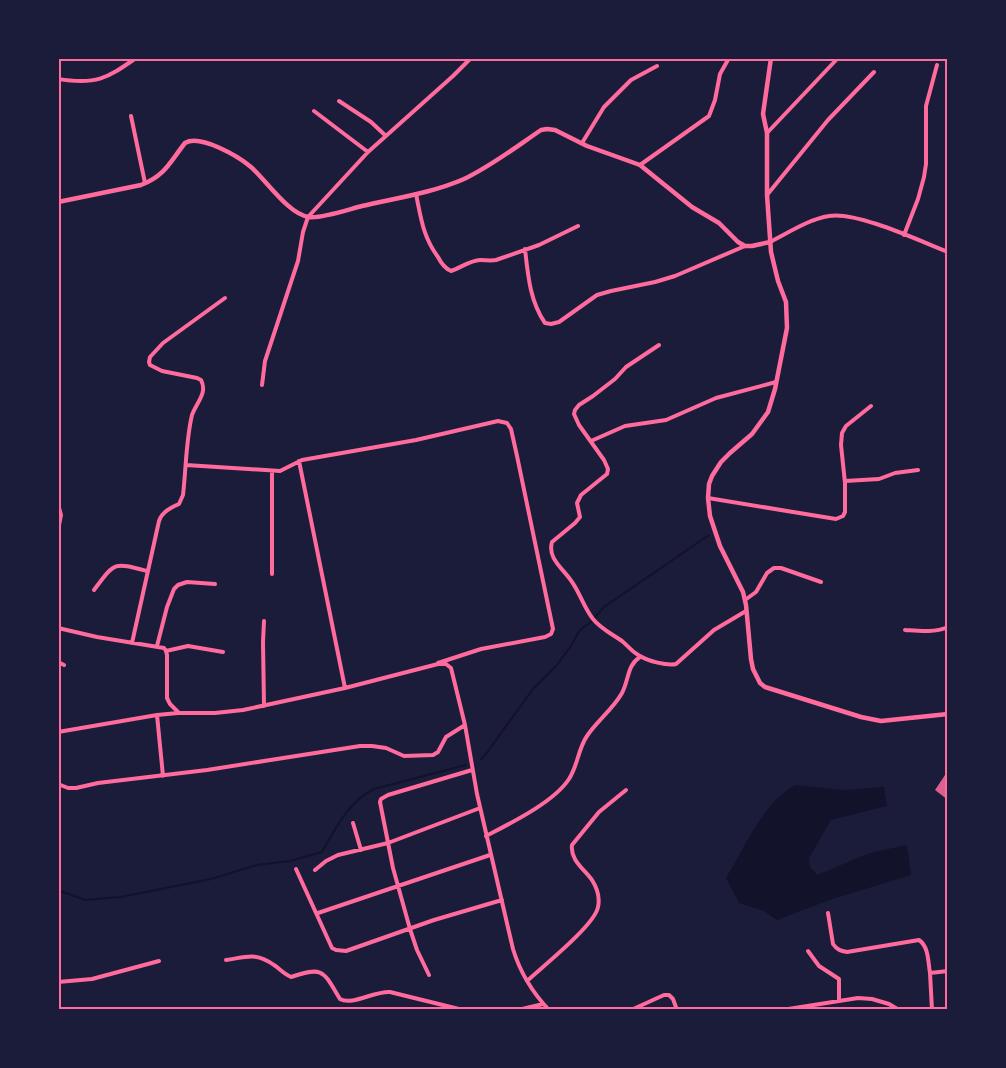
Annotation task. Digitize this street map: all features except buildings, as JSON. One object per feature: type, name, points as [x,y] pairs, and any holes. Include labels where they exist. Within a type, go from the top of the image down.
[{"type":"street","points":[[58,79],[97,81],[116,73],[136,58]]},
{"type":"street","points":[[262,385],[265,361],[298,261],[308,217],[368,152],[471,58]]},
{"type":"street","points":[[640,165],[709,116],[720,74],[729,58]]},
{"type":"street","points":[[771,58],[763,114],[767,133],[767,195],[771,252],[786,302],[787,328],[777,382],[768,412],[752,434],[730,453],[712,476],[708,498],[710,516],[720,546],[743,592],[751,659],[760,683],[765,687],[881,721],[948,714]]},
{"type":"street","points":[[767,133],[838,58]]},
{"type":"street","points":[[904,235],[924,177],[926,106],[937,64]]},
{"type":"street","points":[[582,143],[604,107],[631,80],[657,66]]},
{"type":"street","points":[[767,195],[828,120],[874,72]]},
{"type":"street","points":[[339,101],[371,122],[386,136]]},
{"type":"street","points":[[314,111],[368,152]]},
{"type":"street","points":[[131,116],[145,183]]},
{"type":"street","points":[[58,202],[145,183],[159,177],[185,143],[196,140],[213,145],[250,166],[297,212],[308,217],[325,215],[449,185],[476,173],[541,130],[547,129],[555,130],[640,165],[692,207],[719,223],[745,246]]},
{"type":"street","points":[[416,194],[426,239],[439,259],[451,271],[480,260],[496,260],[549,240],[578,225]]},
{"type":"street","points":[[525,249],[528,278],[536,308],[545,323],[551,324],[559,322],[597,295],[675,276],[745,246],[770,242],[814,220],[829,216],[851,216],[948,252]]},
{"type":"street","points":[[132,643],[161,515],[181,501],[183,495],[192,417],[204,390],[201,380],[155,368],[149,362],[150,357],[163,343],[225,298]]},
{"type":"street","points":[[659,345],[626,367],[615,379],[575,410],[576,419],[608,465],[607,474],[581,495],[578,503],[580,517],[552,542],[552,556],[571,580],[590,616],[603,629],[624,642],[640,657],[663,664],[676,664],[714,630],[746,611]]},
{"type":"street","points":[[591,441],[625,426],[666,420],[716,398],[777,382]]},
{"type":"street","points":[[708,498],[836,519],[843,516],[845,481],[842,433],[846,426],[871,406]]},
{"type":"street","points":[[58,732],[158,715],[215,713],[264,706],[438,664],[481,649],[551,634],[553,629],[527,499],[509,425],[503,422],[299,461],[280,471],[186,465]]},
{"type":"street","points":[[299,461],[345,688]]},
{"type":"street","points":[[845,481],[879,478],[918,470]]},
{"type":"street","points":[[272,471],[272,574]]},
{"type":"street","points":[[58,504],[61,515],[58,530]]},
{"type":"street","points":[[94,590],[109,570],[116,565],[147,571]]},
{"type":"street","points":[[745,600],[756,592],[767,573],[774,568],[781,568],[820,582]]},
{"type":"street","points":[[157,646],[174,589],[187,582],[215,584]]},
{"type":"street","points":[[264,621],[264,706]]},
{"type":"street","points":[[905,630],[928,631],[948,627]]},
{"type":"street","points":[[58,628],[164,648],[166,651],[167,698],[179,713]]},
{"type":"street","points":[[166,651],[188,646],[223,651]]},
{"type":"street","points":[[486,836],[518,819],[561,789],[578,764],[585,738],[622,694],[632,663],[640,657]]},
{"type":"street","points":[[58,662],[64,665]]},
{"type":"street","points":[[438,664],[446,664],[451,668],[465,724],[490,855],[518,966],[549,1010]]},
{"type":"street","points":[[158,715],[164,776]]},
{"type":"street","points":[[58,784],[76,788],[360,746],[386,748],[404,756],[433,755],[438,752],[446,736],[465,724]]},
{"type":"street","points":[[429,975],[410,929],[380,802],[388,795],[472,770]]},
{"type":"street","points":[[527,981],[594,918],[598,908],[596,888],[574,858],[571,852],[572,845],[598,812],[626,790]]},
{"type":"street","points":[[315,870],[338,855],[388,843],[480,808]]},
{"type":"street","points":[[353,823],[361,850]]},
{"type":"street","points":[[318,913],[490,855]]},
{"type":"street","points":[[296,869],[332,948],[340,951],[346,951],[502,900]]},
{"type":"street","points":[[828,913],[833,945],[847,952],[919,940],[924,943],[930,974],[932,1010]]},
{"type":"street","points":[[808,951],[819,966],[839,979],[839,1001]]},
{"type":"street","points":[[226,960],[253,956],[265,958],[291,977],[316,971],[323,973],[343,1001],[351,1001],[383,991],[463,1010]]},
{"type":"street","points":[[58,982],[92,979],[159,961]]},
{"type":"street","points":[[930,974],[948,971]]},
{"type":"street","points":[[631,1010],[664,995],[669,995],[673,999],[677,1010]]},
{"type":"street","points":[[782,1010],[858,998],[873,999],[899,1010]]},
{"type":"street","points":[[518,1010],[543,1004]]},
{"type":"shaded area","points":[[795,785],[843,790],[884,787],[887,806],[831,820],[809,858],[810,867],[817,875],[870,853],[907,845],[911,875],[832,899],[777,920],[764,911],[739,903],[726,878],[764,814],[773,803]]},
{"type":"waterway","points":[[481,759],[533,689],[556,666],[579,631],[604,607],[709,535]]},
{"type":"waterway","points":[[58,890],[85,900],[121,897],[211,879],[257,865],[290,861],[322,852],[344,816],[365,794],[374,789],[466,765]]}]
